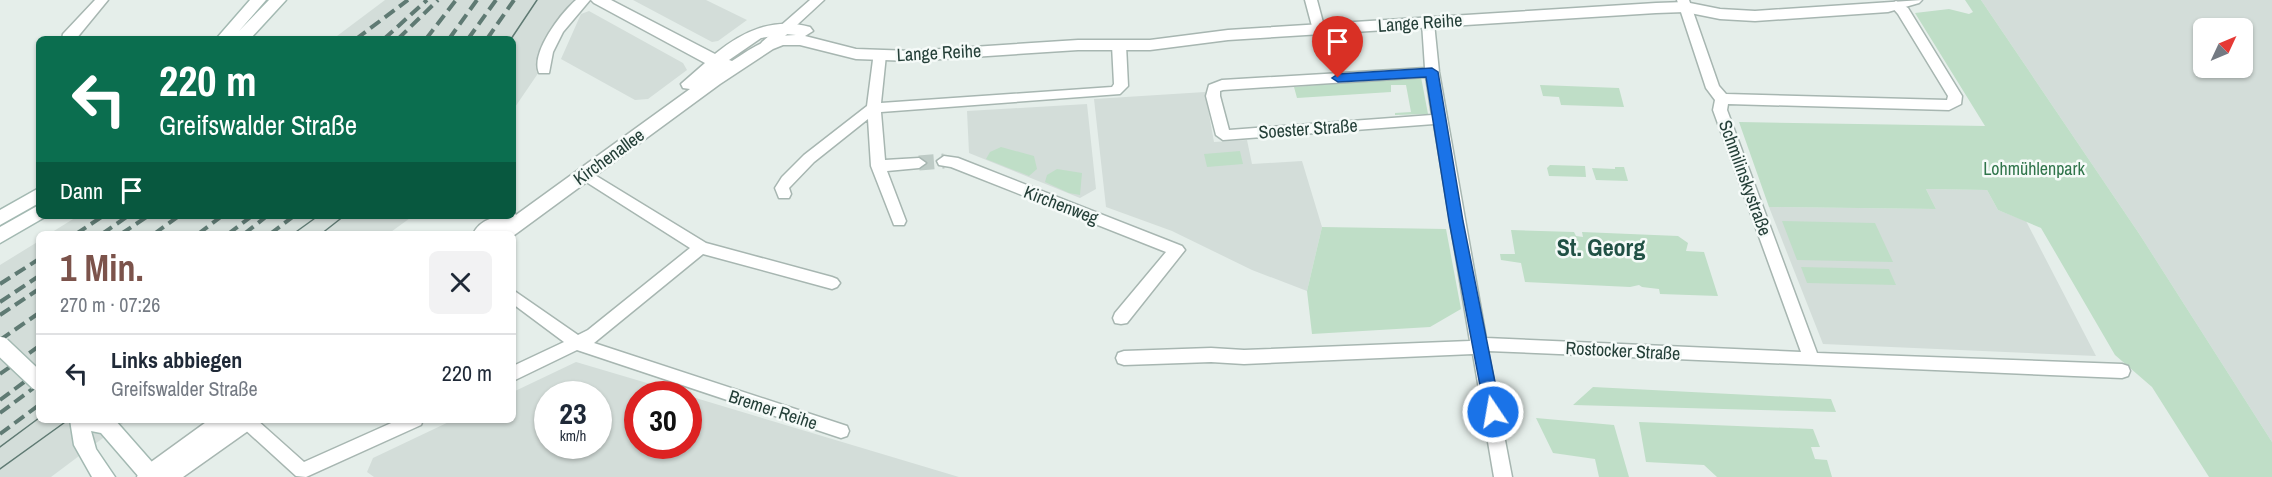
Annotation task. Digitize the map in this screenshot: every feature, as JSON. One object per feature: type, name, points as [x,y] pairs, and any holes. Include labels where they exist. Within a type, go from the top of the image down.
[{"type":"street","points":[[69,36],[102,0]]},
{"type":"street","points":[[227,36],[258,0]]},
{"type":"street","points":[[244,36],[278,0]]},
{"type":"street","points":[[544,70],[543,63],[557,32],[571,9],[584,0]]},
{"type":"street","points":[[599,0],[717,62],[731,63],[750,57]]},
{"type":"street","name":"Kirchenallee","points":[[507,231],[767,45],[818,0]]},
{"type":"street","points":[[1311,0],[1319,30]]},
{"type":"street","name":"Lange Reihe","points":[[767,45],[794,39],[856,54],[912,56],[1078,45],[1183,42],[1228,34],[1428,23],[1684,4],[1710,0]]},
{"type":"street","points":[[1718,0],[1718,7],[1730,15]]},
{"type":"street","name":"Lange Reihe","points":[[1684,4],[1730,15],[1755,16],[1896,5],[1914,0]]},
{"type":"street","name":"Schmilinskystraße","points":[[1684,4],[1713,88],[1722,99],[1720,110],[1811,358]]},
{"type":"street","points":[[1722,99],[1949,105],[1956,101],[1914,30],[1896,5]]},
{"type":"street","points":[[1428,23],[1432,72],[1451,188],[1503,477]]},
{"type":"street","name":"Kirchenallee","points":[[516,210],[739,44],[760,31],[785,27]]},
{"type":"street","name":"Lange Reihe","points":[[785,27],[812,33],[873,54]]},
{"type":"street","points":[[784,194],[782,188],[788,178],[852,122],[874,108],[1090,94],[1119,90],[1122,76],[1119,45]]},
{"type":"street","points":[[873,54],[878,166],[899,221]]},
{"type":"street","points":[[714,81],[721,70],[717,62]]},
{"type":"street","name":"Soester Straße","points":[[1432,72],[1222,85],[1214,88],[1213,96],[1223,135],[1441,119]]},
{"type":"street","points":[[838,136],[875,125]]},
{"type":"street","name":"Kirchenweg","points":[[944,161],[952,162],[1177,250],[1121,318]]},
{"type":"street","points":[[878,166],[919,163]]},
{"type":"street","points":[[585,174],[701,248],[832,283]]},
{"type":"street","points":[[0,218],[36,197]]},
{"type":"street","points":[[0,236],[36,214]]},
{"type":"street","points":[[486,231],[503,219]]},
{"type":"street","points":[[516,373],[594,335],[701,248]]},
{"type":"street","name":"Bremer Reihe","points":[[516,298],[578,344],[841,431]]},
{"type":"street","name":"Rostocker Straße","points":[[1124,358],[1210,355],[1244,357],[1460,349],[1493,344],[1797,359],[2122,371]]},
{"type":"street","points":[[0,345],[36,378]]},
{"type":"street","points":[[81,423],[82,442],[105,477]]},
{"type":"street","points":[[94,423],[107,425],[161,476]]},
{"type":"street","points":[[161,476],[221,423]]},
{"type":"street","points":[[161,476],[243,423]]},
{"type":"street","points":[[251,423],[297,469],[307,470],[409,423]]},
{"type":"shaded area","points":[[385,0],[582,0],[554,50],[516,106],[516,36],[337,36]]},
{"type":"shaded area","points":[[633,0],[706,0],[747,20],[718,41],[712,42]]},
{"type":"shaded area","points":[[1981,0],[2272,0],[2272,442],[2140,235]]},
{"type":"shaded area","points":[[589,11],[683,63],[687,70],[648,99],[635,100],[561,59],[581,14]]},
{"type":"shaded area","points":[[1205,92],[1214,142],[1247,140],[1252,164],[1302,161],[1322,227],[1307,291],[1252,270],[1172,231],[1106,207],[1094,99]]},
{"type":"shaded area","points":[[1087,104],[1096,189],[1080,198],[969,153],[967,111]]},
{"type":"shaded area","points":[[1926,189],[1987,190],[1998,210],[2026,221],[2096,356],[1823,344],[1769,207],[1936,209]]},
{"type":"shaded area","points":[[73,219],[409,219],[392,231],[54,231]]},
{"type":"shaded area","points":[[36,243],[36,423],[123,423],[51,477],[0,477],[0,265]]},
{"type":"shaded area","points":[[576,362],[640,381],[624,381],[624,459],[702,459],[702,400],[959,477],[374,477],[367,472],[373,458],[447,423],[516,423],[516,391],[534,382],[534,459],[612,459],[612,381],[536,381]]},
{"type":"green space","name":"Lohmühlenpark","points":[[1965,0],[1981,0],[2140,235],[2272,442],[2272,477],[2209,477],[2152,387],[2115,355],[2041,228],[1998,210],[1987,190],[1926,189],[1936,209],[1769,207],[1739,122],[1985,126],[1915,13],[1949,9],[1969,14],[1973,12]]},
{"type":"green space","points":[[1421,77],[1428,114],[1395,115],[1395,113],[1411,112],[1406,85],[1391,85],[1391,92],[1297,98],[1294,87]]},
{"type":"green space","points":[[1540,85],[1619,88],[1624,107],[1561,105],[1559,97],[1543,96]]},
{"type":"green space","points":[[1001,147],[1034,156],[1037,169],[1029,176],[986,159],[990,152]]},
{"type":"green space","points":[[1240,151],[1243,164],[1207,167],[1204,154]]},
{"type":"green space","points":[[1550,165],[1585,166],[1586,177],[1549,176],[1547,168]]},
{"type":"green space","points":[[1615,167],[1624,167],[1628,181],[1596,180],[1592,168],[1615,169]]},
{"type":"green space","points":[[1057,169],[1082,173],[1080,195],[1069,193],[1045,182],[1047,175]]},
{"type":"green space","points":[[1782,221],[1875,223],[1893,262],[1797,260]]},
{"type":"green space","points":[[1322,227],[1446,229],[1461,309],[1430,327],[1312,334],[1307,291]]},
{"type":"green space","points":[[1511,230],[1574,232],[1576,236],[1583,237],[1582,232],[1678,236],[1688,243],[1686,251],[1704,252],[1718,296],[1660,294],[1659,289],[1639,285],[1630,287],[1525,282],[1521,263],[1501,260],[1500,254],[1515,254]]},
{"type":"green space","points":[[1801,267],[1889,269],[1896,285],[1807,283]]},
{"type":"green space","points":[[1593,387],[1831,399],[1836,412],[1573,405]]},
{"type":"green space","points":[[1536,418],[1614,425],[1629,477],[1599,477],[1595,459],[1553,453]]},
{"type":"green space","points":[[1639,422],[1813,429],[1820,447],[1811,447],[1815,459],[1827,460],[1832,477],[1717,477],[1704,465],[1646,462]]},
{"type":"tunnel","points":[[919,163],[944,161]]},
{"type":"tram line","points":[[513,36],[537,0]]},
{"type":"tram line","points":[[297,231],[314,219]]},
{"type":"tram line","points":[[325,231],[340,219]]},
{"type":"tram line","points":[[0,447],[36,420]]},
{"type":"tram line","points":[[0,469],[64,423]]},
{"type":"railway","points":[[360,36],[408,0]]},
{"type":"railway","points":[[387,36],[427,0]]},
{"type":"railway","points":[[401,36],[438,0]]},
{"type":"railway","points":[[428,36],[456,0]]},
{"type":"railway","points":[[451,36],[477,0]]},
{"type":"railway","points":[[470,36],[496,0]]},
{"type":"railway","points":[[489,36],[514,0]]},
{"type":"railway","points":[[80,231],[98,219]]},
{"type":"railway","points":[[106,231],[124,219]]},
{"type":"railway","points":[[126,231],[144,219]]},
{"type":"railway","points":[[158,231],[175,219]]},
{"type":"railway","points":[[202,231],[218,219]]},
{"type":"railway","points":[[232,231],[248,219]]},
{"type":"railway","points":[[248,231],[263,219]]},
{"type":"railway","points":[[274,231],[290,219]]},
{"type":"railway","points":[[0,284],[36,261]]},
{"type":"railway","points":[[0,302],[36,278]]},
{"type":"railway","points":[[0,315],[36,291]]},
{"type":"railway","points":[[0,340],[36,315]]},
{"type":"railway","points":[[0,374],[36,348]]},
{"type":"railway","points":[[0,400],[36,373]]},
{"type":"railway","points":[[0,413],[36,386]]},
{"type":"railway","points":[[0,434],[36,407]]},
{"type":"district","name":"St. Georg","points":[[1601,248]]},
{"type":"route","points":[[1338,78],[1432,72],[1456,221],[1493,412]]}]
